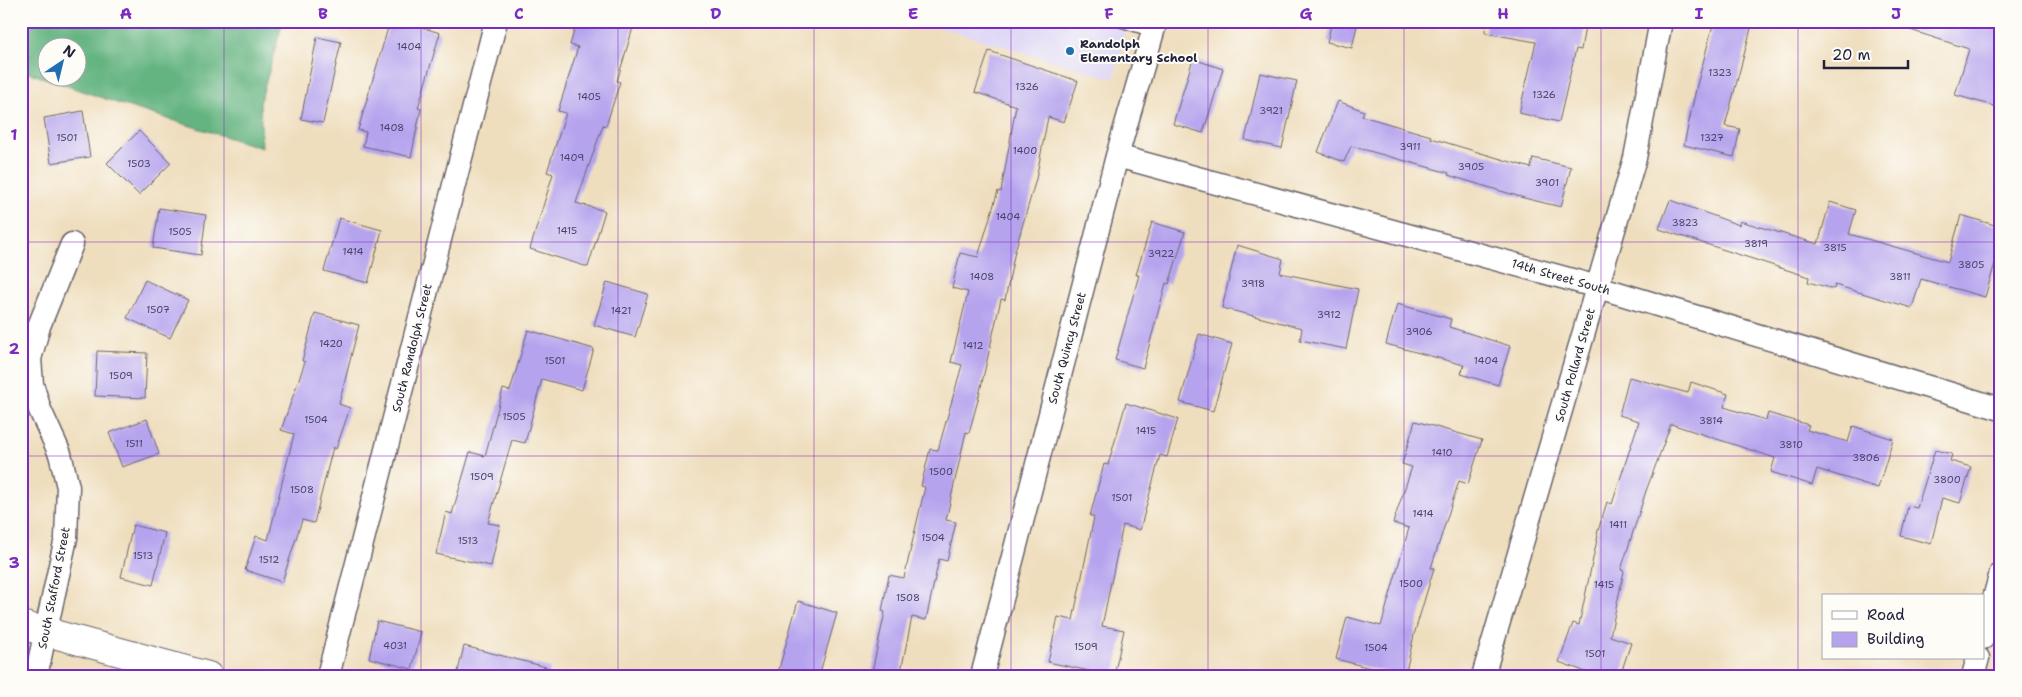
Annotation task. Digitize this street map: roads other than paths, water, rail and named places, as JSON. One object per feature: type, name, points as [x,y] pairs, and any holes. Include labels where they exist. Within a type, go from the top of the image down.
[{"type":"street","name":"South Randolph Street","points":[[328,676],[496,21]]},
{"type":"street","name":"South Pollard Street","points":[[1484,676],[1635,158],[1661,21]]},
{"type":"street","name":"South Quincy Street","points":[[982,676],[1117,156],[1154,26]]},
{"type":"street","name":"14th Street South","points":[[1117,156],[1598,288],[2001,409]]},
{"type":"street","name":"South Stafford Street","points":[[36,676],[33,628],[66,538],[68,488],[60,454],[40,410],[32,384],[30,359],[39,326],[72,244]]},
{"type":"street","points":[[1984,634],[2001,573]]},
{"type":"street","points":[[33,628],[208,676]]},
{"type":"street","points":[[1973,676],[1977,660]]},
{"type":"lane","points":[[1121,21],[1154,26]]},
{"type":"place","name":"Randolph Elementary School","points":[[1070,51]]}]
